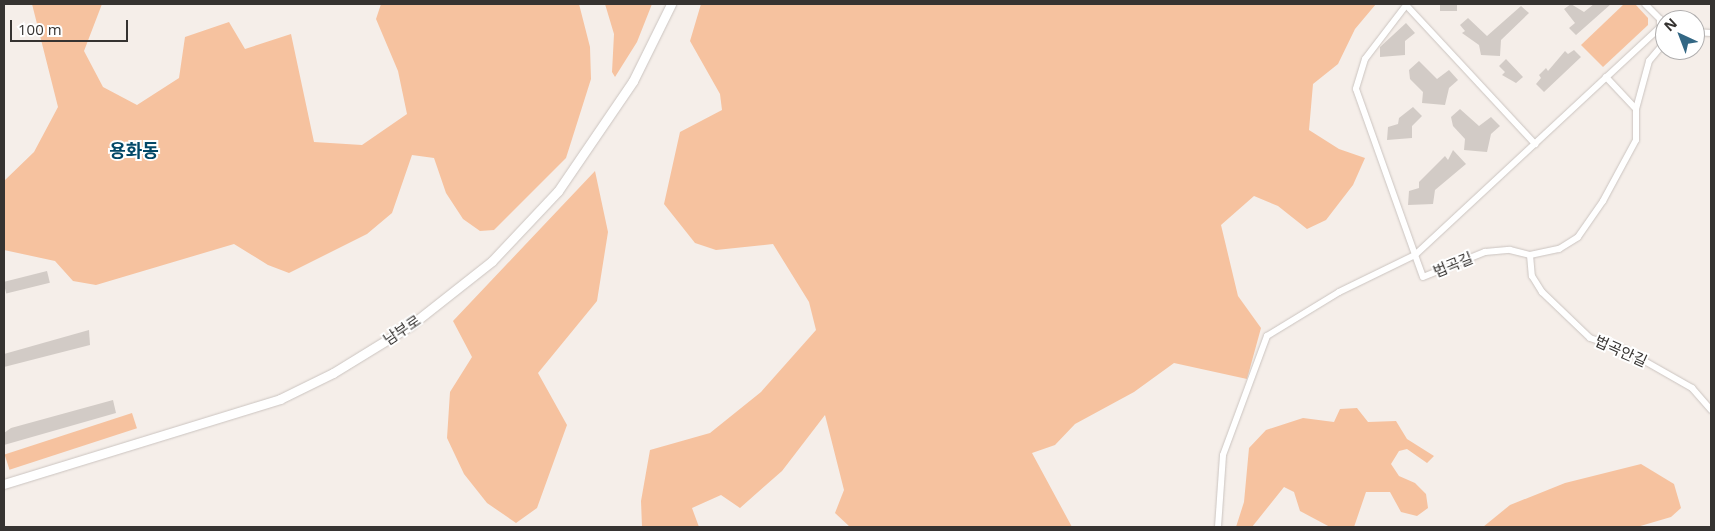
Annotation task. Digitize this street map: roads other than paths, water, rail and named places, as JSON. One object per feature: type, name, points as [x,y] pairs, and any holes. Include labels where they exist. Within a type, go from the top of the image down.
[{"type":"street","name":"남부로","points":[[4,484],[280,398],[332,373],[411,325],[492,261],[558,191],[634,81],[670,4]]},
{"type":"street","points":[[1535,144],[1406,4],[1364,59],[1356,89],[1415,255],[1535,144],[1660,27],[1660,20],[1645,4]]},
{"type":"street","name":"법곡길","points":[[1218,527],[1223,455],[1267,336],[1339,292],[1415,255],[1423,277],[1486,252],[1510,250],[1530,255],[1559,249],[1578,237],[1603,201],[1636,140],[1636,109],[1649,62],[1655,54]]},
{"type":"street","points":[[1606,77],[1636,109]]},
{"type":"street","name":"법곡안길","points":[[1530,255],[1532,276],[1542,292],[1590,338],[1626,351],[1692,388],[1711,410]]},
{"type":"district","name":"용화동","points":[[134,150]]}]
